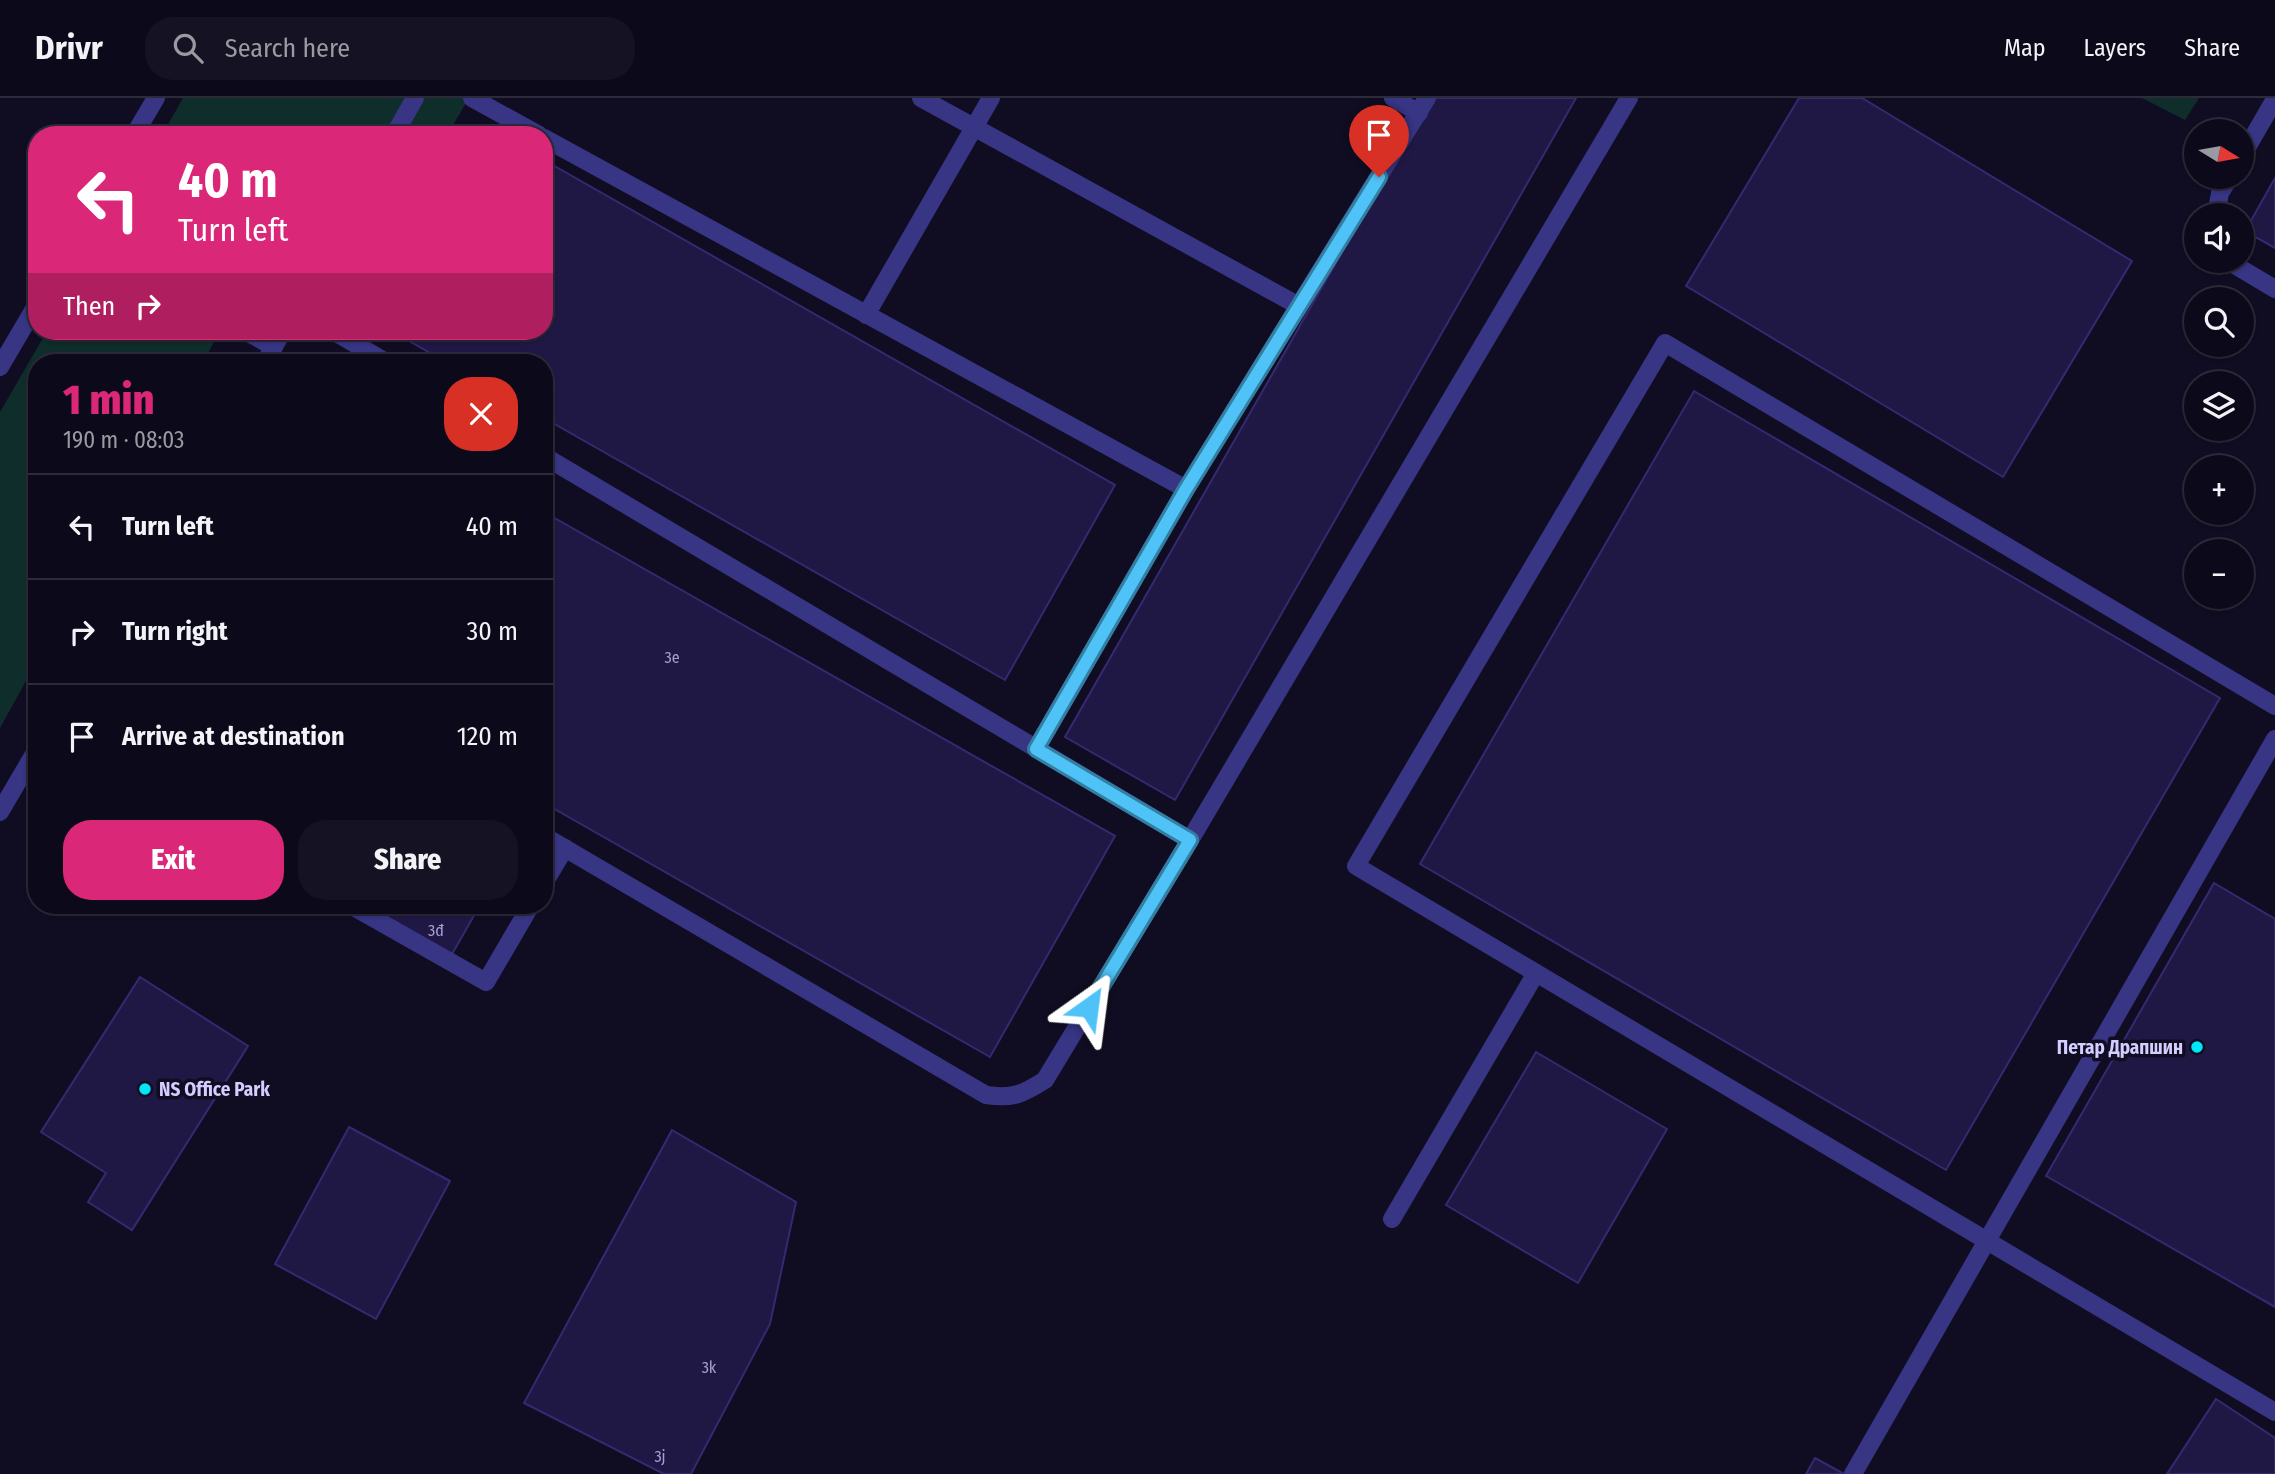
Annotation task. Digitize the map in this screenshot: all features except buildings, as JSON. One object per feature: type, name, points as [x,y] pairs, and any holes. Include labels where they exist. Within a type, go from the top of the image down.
[{"type":"lane","points":[[139,126],[156,98]]},
{"type":"lane","points":[[399,126],[415,98]]},
{"type":"lane","points":[[472,98],[523,126]]},
{"type":"lane","points":[[921,98],[1298,306]]},
{"type":"lane","points":[[866,315],[991,98]]},
{"type":"lane","points":[[1036,749],[1186,489],[1423,105],[1393,98]]},
{"type":"lane","points":[[553,841],[986,1095],[1005,1097],[1024,1094],[1045,1080],[1629,98]]},
{"type":"lane","points":[[2254,135],[2275,99]]},
{"type":"lane","points":[[553,143],[1186,489]]},
{"type":"lane","points":[[2248,273],[2275,289]]},
{"type":"lane","points":[[0,367],[28,319]]},
{"type":"lane","points":[[348,340],[372,354]]},
{"type":"lane","points":[[2275,706],[1665,343],[1356,866],[2275,1412]]},
{"type":"lane","points":[[553,461],[1190,840]]},
{"type":"lane","points":[[1853,1474],[2275,739]]},
{"type":"lane","points":[[0,812],[28,765]]},
{"type":"lane","points":[[553,868],[565,848]]},
{"type":"lane","points":[[365,914],[486,982],[526,914]]},
{"type":"lane","points":[[1392,1219],[1535,973]]},
{"type":"green space","points":[[183,98],[469,98],[452,126],[167,126]]},
{"type":"green space","points":[[2142,98],[2199,98],[2184,119]]},
{"type":"green space","points":[[42,340],[215,340],[207,354],[34,354]]},
{"type":"green space","points":[[28,364],[28,677],[0,728],[0,412]]},
{"type":"place","name":"Петар Драпшин","points":[[2197,1047]]},
{"type":"place","name":"NS Office Park","points":[[145,1089]]},
{"type":"route","points":[[1089,1007],[1190,840],[1036,749],[1186,489],[1379,177]]}]
